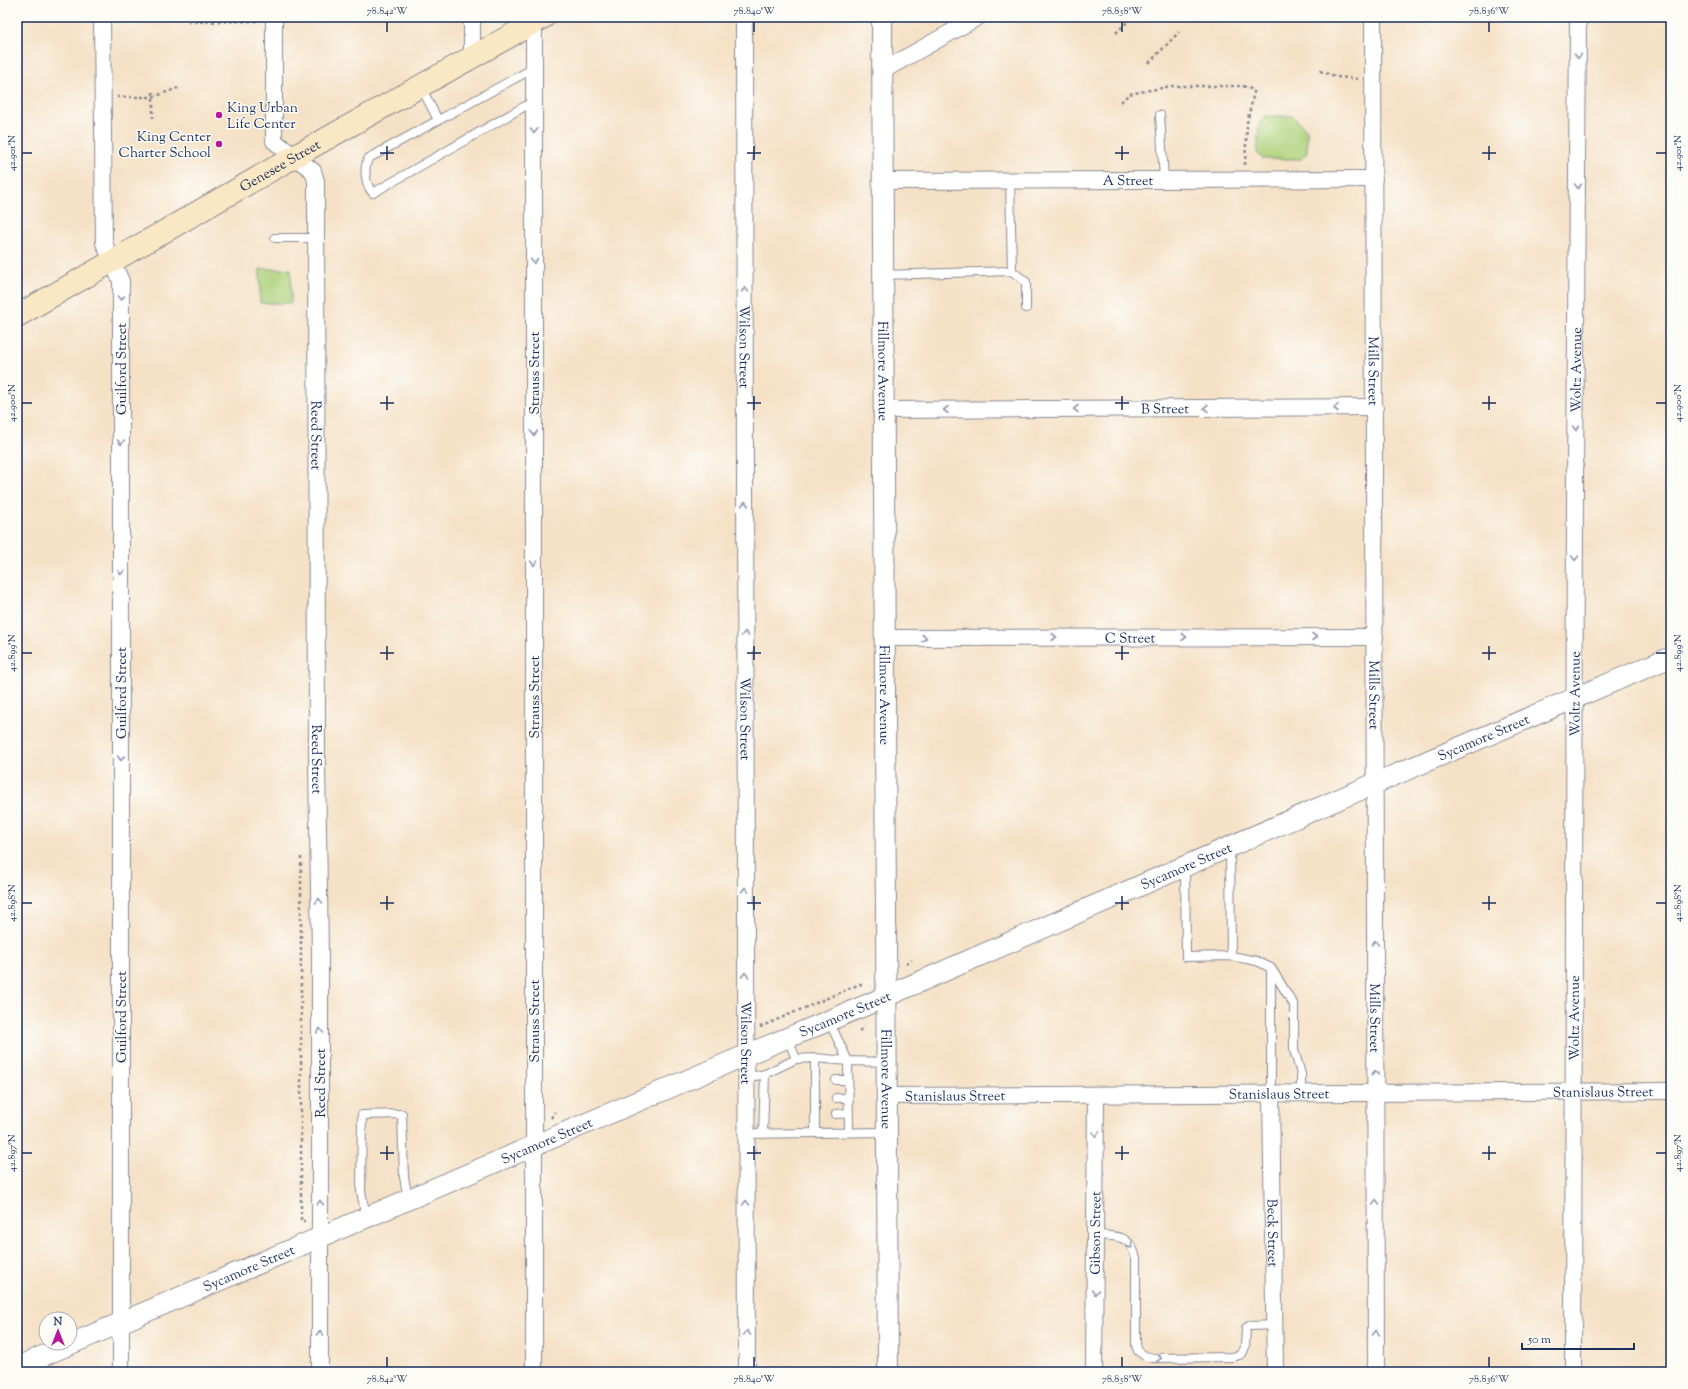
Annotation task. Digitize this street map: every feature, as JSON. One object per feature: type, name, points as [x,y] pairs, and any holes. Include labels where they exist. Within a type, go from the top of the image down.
[{"type":"main road","name":"Genesee Street","points":[[17,316],[294,157],[539,20]]},
{"type":"street","name":"Guilford Street","points":[[102,17],[104,243],[121,281],[121,1372]]},
{"type":"street","points":[[472,17],[472,58]]},
{"type":"street","name":"Wilson Street","points":[[744,17],[747,1372]]},
{"type":"street","name":"Fillmore Avenue","points":[[882,17],[888,1372]]},
{"type":"street","points":[[882,71],[978,17]]},
{"type":"street","name":"Mills Street","points":[[1373,17],[1376,783],[1376,1372]]},
{"type":"street","name":"Woltz Avenue","points":[[1573,1372],[1578,17]]},
{"type":"street","points":[[268,19],[274,141],[294,157]]},
{"type":"street","name":"Strauss Street","points":[[534,1372],[534,68],[539,20]]},
{"type":"street","name":"Reed Street","points":[[294,157],[315,174],[317,765],[320,954],[320,1372]]},
{"type":"street","name":"A Street","points":[[882,181],[1374,179]]},
{"type":"street","name":"B Street","points":[[883,410],[1375,408]]},
{"type":"street","name":"C Street","points":[[884,638],[1375,637]]},
{"type":"street","name":"Sycamore Street","points":[[17,1367],[746,1055],[886,997],[1376,783],[1671,657]]},
{"type":"street","name":"Stanislaus Street","points":[[887,1096],[1671,1092]]},
{"type":"street","name":"Gibson Street","points":[[1094,1372],[1096,1094]]},
{"type":"street","name":"Beck Street","points":[[1271,1094],[1276,1325],[1275,1372]]},
{"type":"lane","points":[[534,68],[369,158],[366,163],[367,187],[373,193],[534,101]]},
{"type":"lane","points":[[421,87],[438,120]]},
{"type":"lane","points":[[1160,115],[1164,180]]},
{"type":"lane","points":[[1010,180],[1012,271]]},
{"type":"lane","points":[[275,238],[316,238]]},
{"type":"lane","points":[[883,274],[1012,271],[1026,282],[1026,308]]},
{"type":"lane","points":[[1230,847],[1231,956]]},
{"type":"lane","points":[[1185,867],[1186,957],[1231,956],[1257,961],[1271,968],[1294,1005],[1294,1050],[1301,1074],[1301,1093]]},
{"type":"lane","points":[[1271,968],[1271,1094]]},
{"type":"lane","points":[[829,1021],[848,1061],[849,1132]]},
{"type":"lane","points":[[788,1038],[796,1059]]},
{"type":"lane","points":[[746,1078],[765,1074],[796,1059],[815,1058],[887,1062]]},
{"type":"lane","points":[[815,1058],[818,1080],[818,1114],[815,1133]]},
{"type":"lane","points":[[763,1134],[765,1074]]},
{"type":"lane","points":[[836,1080],[848,1080]]},
{"type":"lane","points":[[836,1098],[848,1098]]},
{"type":"lane","points":[[836,1114],[849,1113]]},
{"type":"lane","points":[[366,1218],[361,1191],[362,1115],[402,1114],[404,1177],[408,1200]]},
{"type":"lane","points":[[746,1134],[887,1132]]},
{"type":"lane","points":[[1095,1236],[1115,1236],[1126,1240],[1133,1248],[1136,1258],[1136,1345],[1138,1351],[1145,1356],[1153,1358],[1233,1357],[1242,1354],[1245,1347],[1246,1328],[1249,1326],[1276,1325]]},
{"type":"path","points":[[1116,33],[1131,18]]},
{"type":"path","points":[[188,22],[268,19]]},
{"type":"path","points":[[1150,63],[1179,32]]},
{"type":"path","points":[[1320,71],[1338,77],[1362,79]]},
{"type":"path","points":[[1121,102],[1129,94],[1172,86],[1243,86],[1255,89],[1246,128],[1245,170]]},
{"type":"path","points":[[117,97],[153,97],[178,88]]},
{"type":"path","points":[[153,92],[153,118]]},
{"type":"path","points":[[906,963],[912,960]]},
{"type":"path","name":"Sycamore Street","points":[[759,1028],[860,984],[864,985]]},
{"type":"path","points":[[859,1030],[864,1026]]},
{"type":"path","points":[[551,1118],[555,1112]]},
{"type":"green space","points":[[1265,116],[1293,116],[1307,130],[1307,153],[1301,159],[1263,159],[1257,153],[1259,123]]},
{"type":"green space","points":[[260,269],[291,269],[291,303],[260,303]]},
{"type":"place","name":"King Urban Life Center","points":[[219,115]]},
{"type":"place","name":"King Center Charter School","points":[[219,144]]}]
